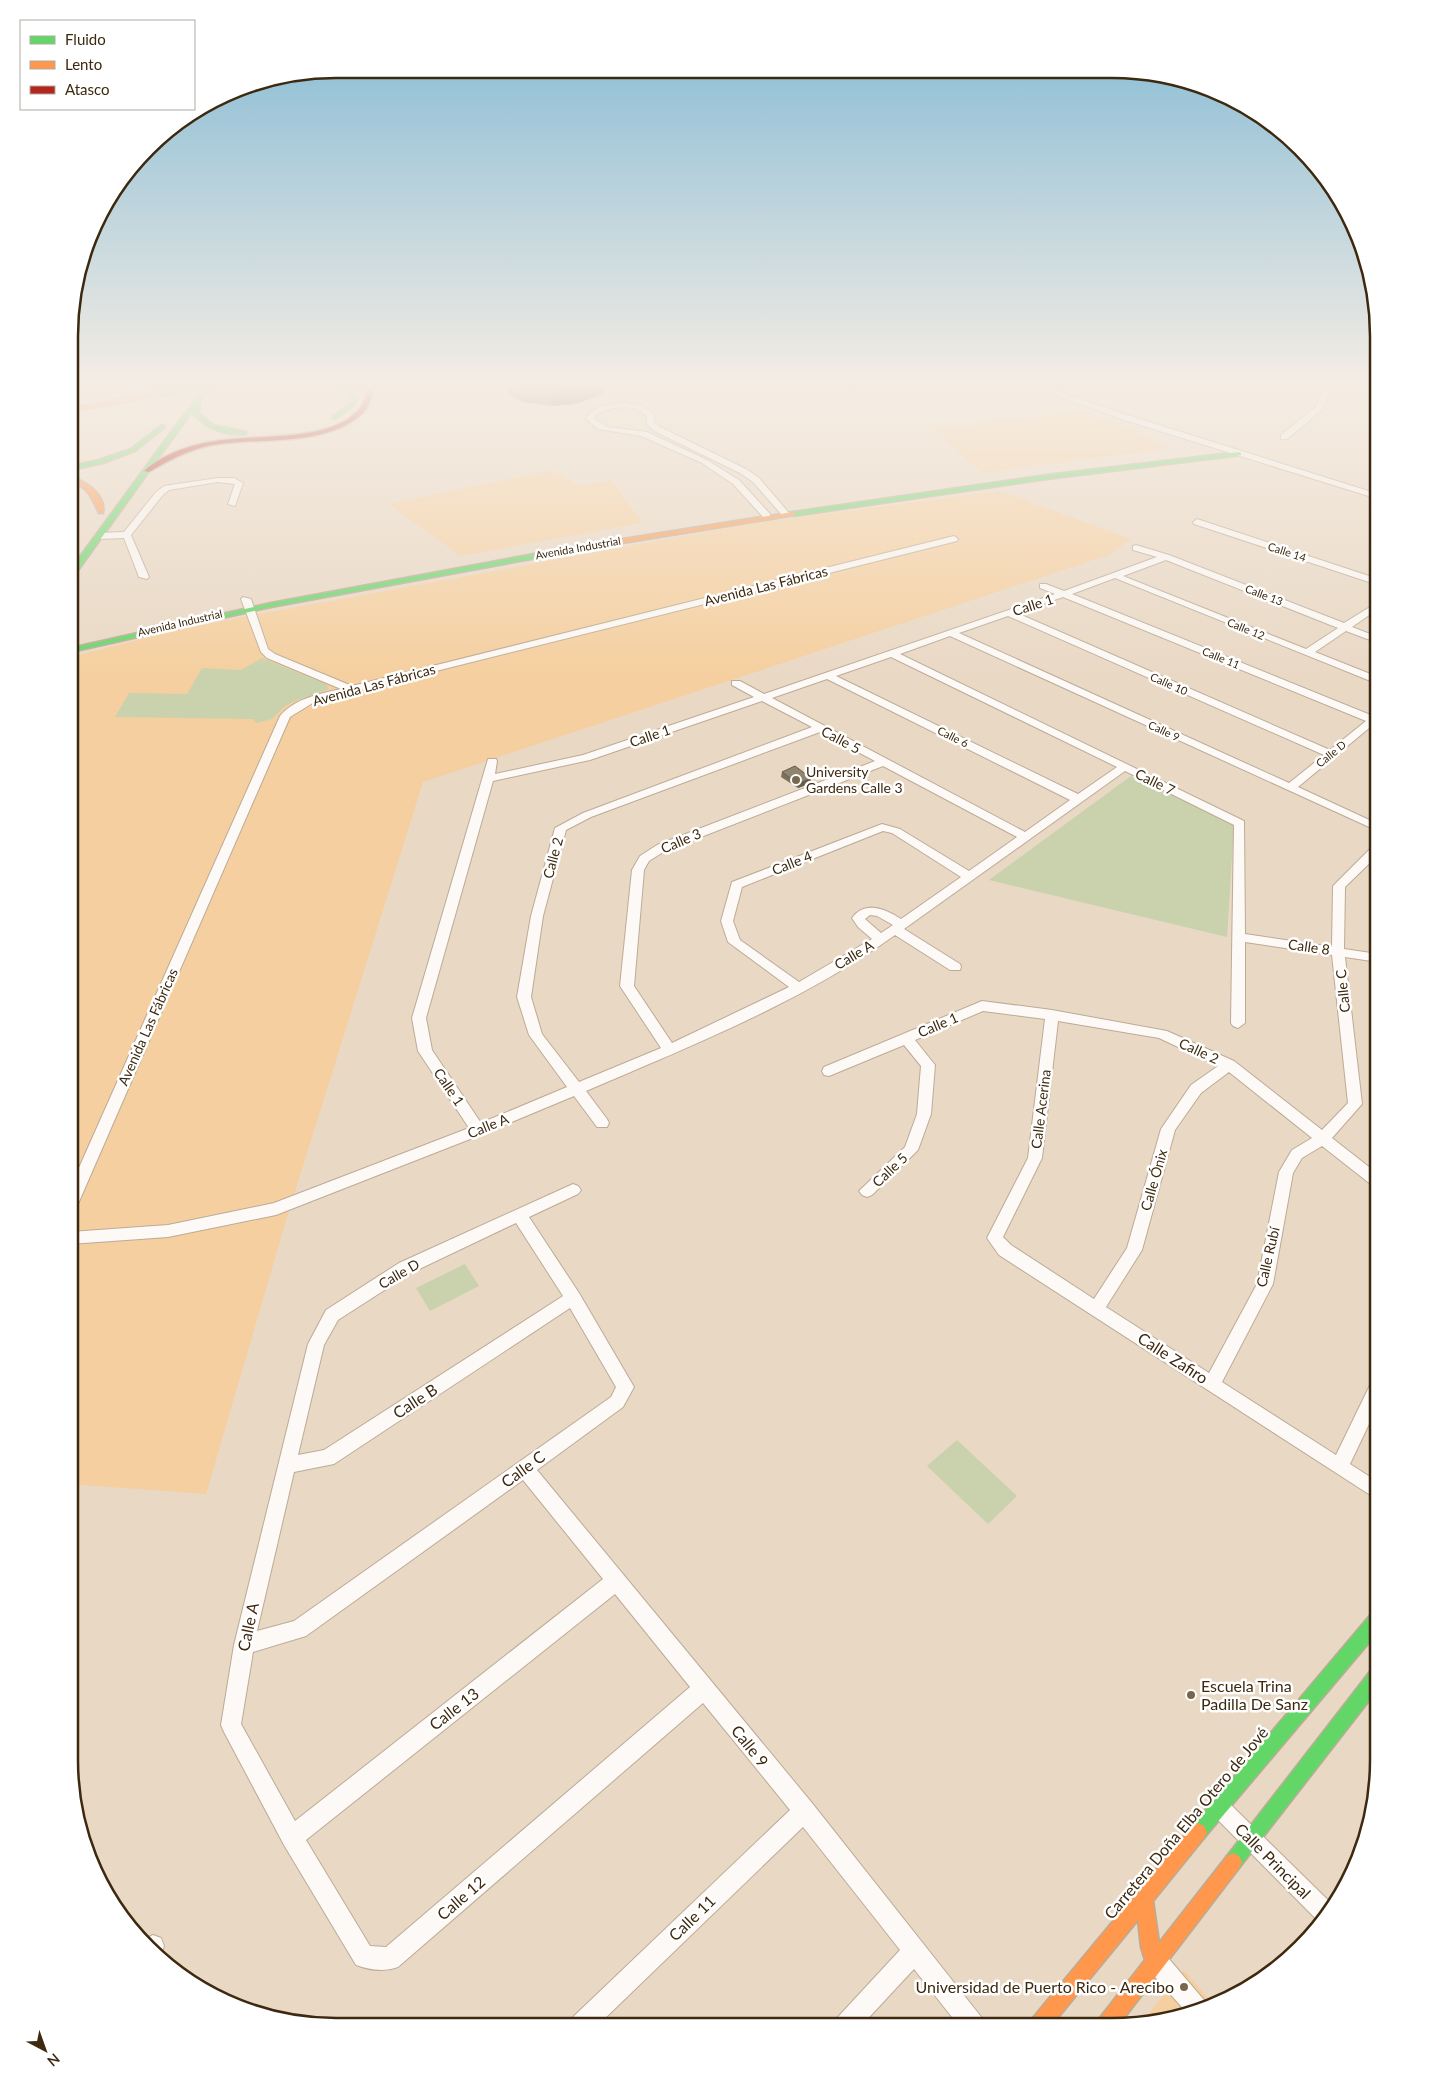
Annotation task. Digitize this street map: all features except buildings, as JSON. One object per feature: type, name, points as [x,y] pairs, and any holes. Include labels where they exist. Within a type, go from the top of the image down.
[{"type":"main road","points":[[78,481],[85,483],[97,494],[101,512]]},
{"type":"main road","points":[[78,564],[140,481]]},
{"type":"main road","name":"Avenida Industrial","points":[[78,648],[244,602],[781,509],[996,481]]},
{"type":"main road","points":[[91,525],[112,497]]},
{"type":"main road","points":[[78,638],[116,628]]},
{"type":"main road","name":"Carretera Doña Elba Otero de Jové","points":[[1046,2018],[1219,1807],[1370,1628]]},
{"type":"main road","points":[[1112,2018],[1370,1685]]},
{"type":"main road","points":[[1144,1898],[1150,1947],[1155,1961]]},
{"type":"street","points":[[99,536],[127,535],[159,494],[173,485],[225,481]]},
{"type":"street","points":[[232,504],[239,483],[235,481]]},
{"type":"street","points":[[736,481],[764,512]]},
{"type":"street","points":[[757,481],[781,509]]},
{"type":"street","points":[[1326,481],[1370,495]]},
{"type":"street","name":"Calle 14","points":[[1197,522],[1370,579]]},
{"type":"street","points":[[127,535],[144,577]]},
{"type":"street","name":"Avenida Las Fábricas","points":[[78,1186],[285,716],[293,709],[312,699],[954,539]]},
{"type":"street","name":"Calle 13","points":[[1136,548],[1166,557],[1370,637]]},
{"type":"street","name":"Calle 1","points":[[478,1130],[425,1050],[419,1018],[488,779],[586,758],[1064,594],[1166,557]]},
{"type":"street","name":"Calle 12","points":[[1116,575],[1126,581],[1370,678]]},
{"type":"street","name":"Calle 11","points":[[1043,586],[1370,719]]},
{"type":"street","points":[[244,602],[264,650],[271,656],[351,689]]},
{"type":"street","points":[[1307,653],[1370,610]]},
{"type":"street","name":"Calle 10","points":[[1009,613],[1331,754]]},
{"type":"street","name":"Calle 9","points":[[950,633],[1370,824]]},
{"type":"street","name":"Calle 7","points":[[891,653],[1240,823],[1238,1023]]},
{"type":"street","name":"Calle 6","points":[[827,675],[1078,799]]},
{"type":"street","name":"Calle 5","points":[[736,683],[1026,836]]},
{"type":"street","name":"Calle D","points":[[1290,788],[1331,754],[1370,725]]},
{"type":"street","name":"Calle 2","points":[[577,1088],[536,1035],[524,996],[537,916],[561,828],[586,815],[820,728]]},
{"type":"street","points":[[488,779],[492,761]]},
{"type":"street","name":"Calle 3","points":[[669,1050],[627,986],[638,870],[644,859],[661,848],[883,762]]},
{"type":"street","name":"Calle A","points":[[78,1237],[168,1231],[276,1209],[478,1130],[669,1050],[799,988],[881,939],[1124,767]]},
{"type":"street","name":"Calle 4","points":[[799,988],[734,942],[727,921],[736,885],[882,827],[896,831],[970,877]]},
{"type":"street","name":"Calle C","points":[[1323,1138],[1355,1104],[1338,951],[1339,886],[1370,856]]},
{"type":"street","name":"Calle A","points":[[881,939],[862,924],[858,918],[863,913],[872,911],[882,912],[899,927]]},
{"type":"street","points":[[899,927],[955,967]]},
{"type":"street","name":"Calle 8","points":[[1239,937],[1370,957]]},
{"type":"street","name":"Calle 1","points":[[829,1071],[982,1006],[1052,1015]]},
{"type":"street","name":"Calle 2","points":[[1052,1015],[1162,1034],[1228,1065],[1323,1138]]},
{"type":"street","name":"Calle Acerina","points":[[1005,1250],[995,1238],[1035,1158],[1052,1015]]},
{"type":"street","name":"Calle 5","points":[[867,1191],[911,1150],[924,1114],[928,1065],[906,1038]]},
{"type":"street","name":"Calle Ónix","points":[[1096,1309],[1134,1250],[1168,1128],[1196,1089],[1228,1065]]},
{"type":"street","points":[[577,1088],[602,1123]]},
{"type":"street","points":[[1323,1138],[1370,1176]]},
{"type":"street","name":"Calle Rubí","points":[[1212,1384],[1265,1284],[1286,1172],[1297,1154],[1323,1138]]},
{"type":"street","name":"Calle D","points":[[286,1465],[316,1344],[332,1316],[405,1268],[573,1190]]},
{"type":"street","name":"Calle C","points":[[244,1645],[299,1629],[617,1402],[625,1387],[573,1298],[520,1216]]},
{"type":"street","name":"Calle Zafiro","points":[[1005,1250],[1370,1487]]},
{"type":"street","name":"Calle B","points":[[286,1465],[328,1458],[573,1298]]},
{"type":"street","points":[[1340,1466],[1370,1403]]},
{"type":"street","name":"Calle A","points":[[263,1783],[232,1725],[244,1645],[286,1465]]},
{"type":"street","name":"Calle 9","points":[[524,1468],[804,1811],[968,2018]]},
{"type":"street","name":"Calle 13","points":[[292,1837],[616,1581]]},
{"type":"street","name":"Calle 12","points":[[263,1783],[292,1837],[364,1957],[390,1959],[704,1689]]},
{"type":"street","name":"Calle Principal","points":[[1219,1807],[1321,1910]]},
{"type":"street","name":"Calle 11","points":[[588,2018],[804,1811]]},
{"type":"street","points":[[852,2018],[915,1951]]},
{"type":"street","points":[[1155,1961],[1194,2004]]},
{"type":"shaded area","points":[[500,481],[570,481],[579,486],[613,481],[642,523],[460,556],[389,504]]},
{"type":"shaded area","points":[[1000,491],[1131,539],[1109,555],[423,782],[287,1217],[206,1494],[78,1485],[78,655],[189,627],[754,523]]},
{"type":"shaded area","name":"Universidad de Puerto Rico - Arecibo","points":[[1184,1970],[1208,1999],[1178,2009],[1148,2015]]},
{"type":"green space","points":[[262,658],[326,684],[329,689],[295,701],[285,706],[272,719],[256,723],[253,719],[115,717],[129,693],[187,694],[202,668],[241,670]]},
{"type":"green space","points":[[1131,776],[1234,824],[1227,937],[989,880]]},
{"type":"green space","points":[[465,1264],[479,1286],[430,1311],[416,1288]]},
{"type":"green space","points":[[957,1440],[1017,1496],[988,1524],[927,1466]]},
{"type":"traffic: fast","points":[[78,564],[139,481]]},
{"type":"traffic: fast","points":[[793,514],[1021,481]]},
{"type":"traffic: fast","points":[[78,648],[271,605],[561,551]]},
{"type":"traffic: fast","points":[[1198,1832],[1370,1628]]},
{"type":"traffic: fast","points":[[1233,1862],[1370,1685]]},
{"type":"traffic: slow","points":[[78,482],[91,491],[97,500],[101,512]]},
{"type":"traffic: slow","points":[[561,551],[793,514]]},
{"type":"traffic: slow","points":[[1046,2018],[1198,1832]]},
{"type":"traffic: slow","points":[[1112,2018],[1233,1862]]},
{"type":"traffic: slow","points":[[1144,1898],[1150,1947],[1155,1961]]},
{"type":"place","name":"University Gardens Calle 3","points":[[796,780]]},
{"type":"place","name":"Escuela Trina Padilla De Sanz","points":[[1191,1695]]},
{"type":"place","name":"Universidad de Puerto Rico - Arecibo","points":[[1184,1987]]}]
